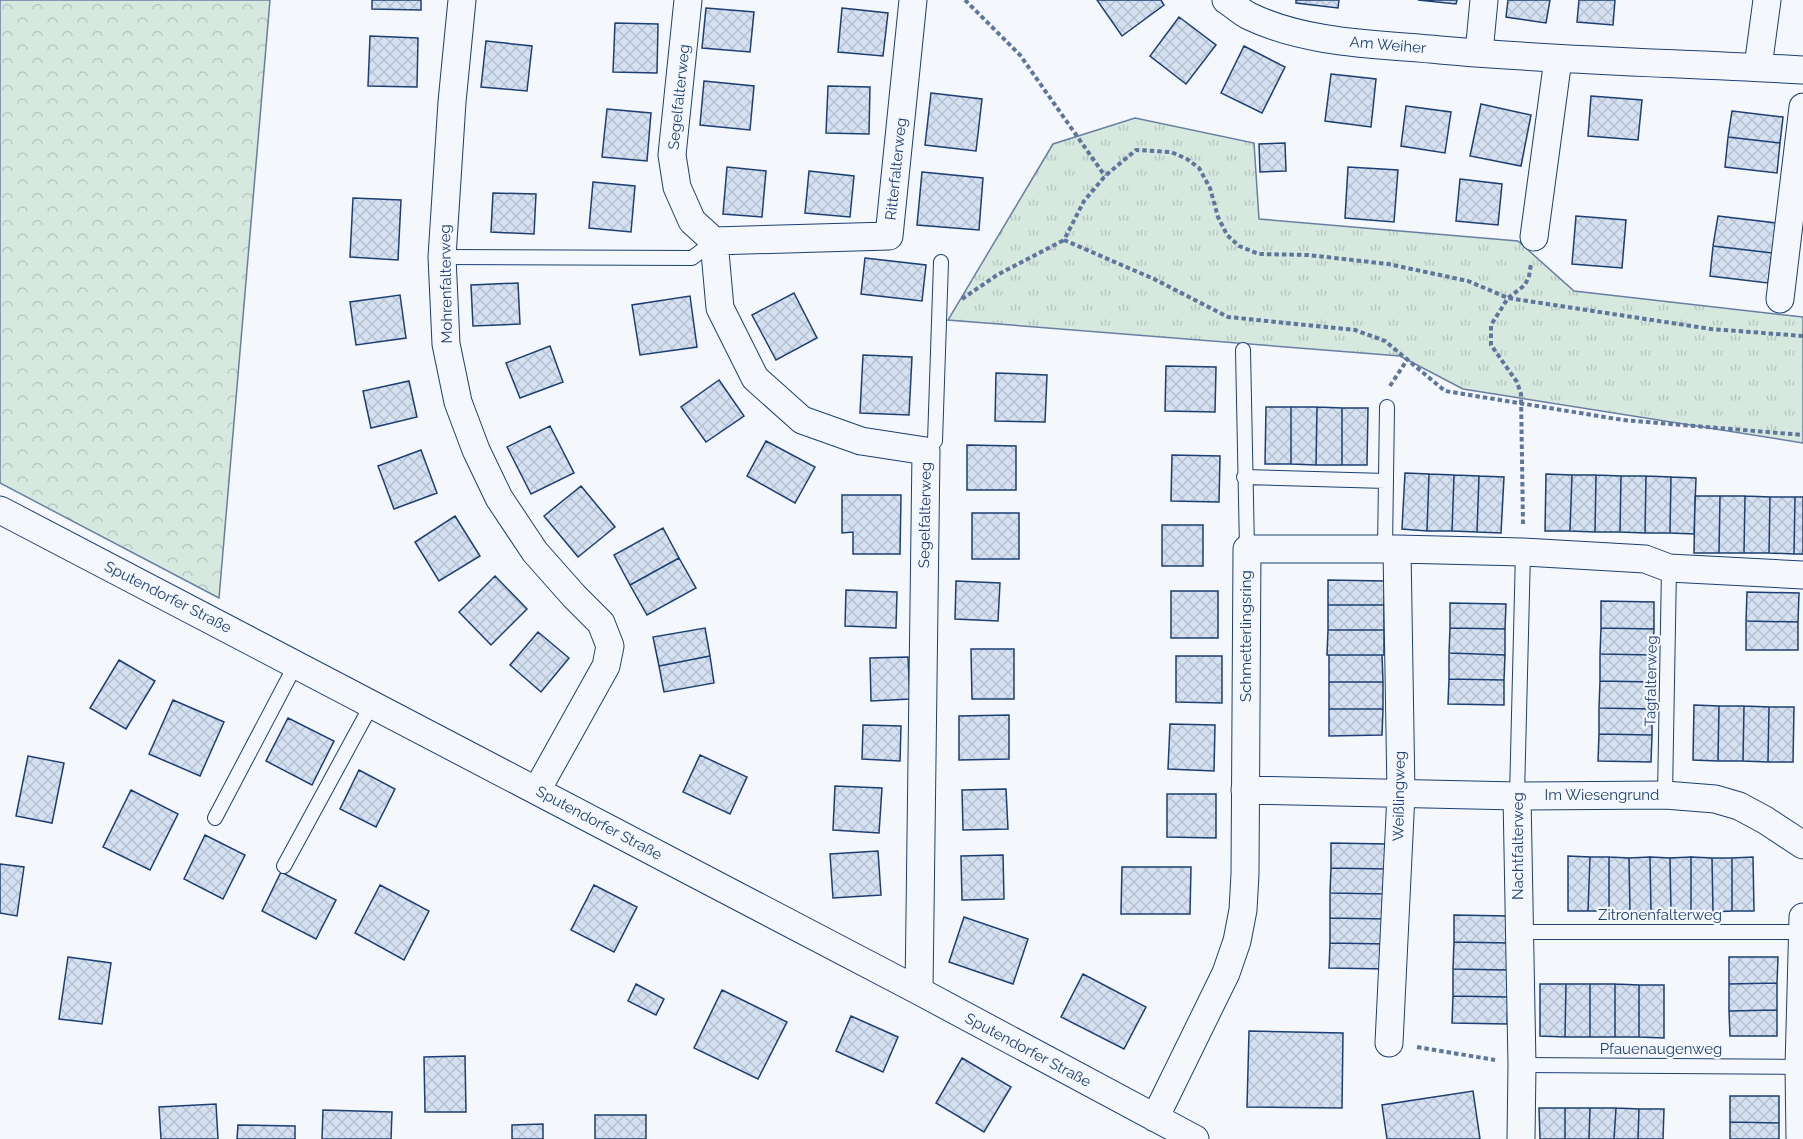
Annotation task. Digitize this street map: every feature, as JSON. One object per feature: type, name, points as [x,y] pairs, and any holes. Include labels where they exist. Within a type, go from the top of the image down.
[{"type":"street","name":"Mohrenfalterweg","points":[[462,0],[452,102],[442,257],[446,344],[458,402],[476,450],[499,498],[535,552],[601,623],[610,646],[606,666],[537,790]]},
{"type":"street","name":"Segelfalterweg","points":[[688,0],[672,156],[677,187],[692,220],[714,241],[720,308],[755,378],[802,420],[861,441],[926,451],[919,991]]},
{"type":"street","name":"Ritterfalterweg","points":[[714,241],[889,236],[913,0]]},
{"type":"street","name":"Am Weiher","points":[[1226,0],[1248,15],[1286,30],[1325,38],[1558,59],[1803,70]]},
{"type":"street","points":[[1479,53],[1484,0]]},
{"type":"street","points":[[1758,67],[1767,0]]},
{"type":"street","points":[[1534,237],[1558,59]]},
{"type":"street","points":[[1780,299],[1803,107]]},
{"type":"street","name":"Sputendorfer Straße","points":[[0,510],[919,991],[1160,1127],[1195,1139]]},
{"type":"street","name":"Schmetterlingsring","points":[[1160,1127],[1226,973],[1237,941],[1243,910],[1246,549],[1523,552],[1645,559],[1669,568],[1803,575]]},
{"type":"street","name":"Weißlingweg","points":[[1389,1043],[1401,794],[1391,549]]},
{"type":"street","name":"Im Wiesengrund","points":[[1245,790],[1517,796],[1665,795],[1716,799],[1739,806],[1803,845]]},
{"type":"street","name":"Nachtfalterweg","points":[[1517,796],[1522,1065],[1521,1139]]},
{"type":"street","points":[[1800,1139],[1802,924]]},
{"type":"lane","points":[[442,257],[692,258],[714,241]]},
{"type":"lane","points":[[926,451],[935,441],[941,262]]},
{"type":"lane","points":[[1243,350],[1246,549]]},
{"type":"lane","points":[[1388,407],[1386,481],[1391,549]]},
{"type":"lane","points":[[1244,477],[1386,481]]},
{"type":"lane","name":"Nachtfalterweg","points":[[1517,796],[1523,552]]},
{"type":"lane","name":"Tagfalterweg","points":[[1665,795],[1669,568]]},
{"type":"lane","points":[[215,818],[296,664]]},
{"type":"lane","points":[[284,866],[372,704]]},
{"type":"lane","name":"Zitronenfalterweg","points":[[1519,932],[1802,924]]},
{"type":"lane","name":"Pfauenaugenweg","points":[[1522,1065],[1799,1067]]},
{"type":"path","points":[[965,0],[1020,55],[1105,176]]},
{"type":"path","points":[[939,315],[997,275],[1064,240],[1084,201],[1105,176],[1136,150],[1171,152],[1187,159],[1199,168],[1210,188],[1218,218],[1227,235],[1239,246],[1259,255],[1308,255],[1388,264],[1468,281],[1508,298],[1711,328],[1803,336]]},
{"type":"path","points":[[1523,552],[1521,394],[1517,382],[1491,345],[1491,325],[1508,298],[1525,285],[1529,276],[1534,237]]},
{"type":"path","points":[[1064,240],[1154,279],[1228,317],[1355,330],[1385,341],[1445,391],[1623,420],[1803,435]]},
{"type":"path","points":[[1388,407],[1391,383],[1407,360]]},
{"type":"path","points":[[1389,1043],[1522,1065]]},
{"type":"green space","points":[[0,0],[270,0],[219,598],[0,483]]},
{"type":"green space","points":[[1135,118],[1254,143],[1259,219],[1518,241],[1574,291],[1803,317],[1803,443],[1463,389],[1400,356],[948,320],[1053,144]]},
{"type":"building","points":[[372,0],[421,0],[421,10],[372,9]]},
{"type":"building","points":[[1097,0],[1161,0],[1164,5],[1122,36]]},
{"type":"building","points":[[1296,0],[1339,0],[1338,8],[1296,3]]},
{"type":"building","points":[[1418,0],[1457,0],[1456,4]]},
{"type":"building","points":[[1508,0],[1550,0],[1546,23],[1506,17]]},
{"type":"building","points":[[1579,0],[1615,0],[1613,25],[1577,22]]},
{"type":"building","points":[[706,8],[754,12],[750,52],[702,48]]},
{"type":"building","points":[[842,8],[888,13],[883,56],[838,52]]},
{"type":"building","points":[[1179,17],[1216,45],[1186,84],[1150,56]]},
{"type":"building","points":[[615,23],[658,24],[657,73],[613,72]]},
{"type":"building","points":[[370,36],[418,38],[417,87],[368,86]]},
{"type":"building","points":[[486,41],[532,46],[527,91],[481,87]]},
{"type":"building","points":[[1244,46],[1285,67],[1262,113],[1221,93]]},
{"type":"building","points":[[1331,74],[1376,79],[1371,127],[1325,121]]},
{"type":"building","points":[[704,81],[754,86],[750,130],[700,125]]},
{"type":"building","points":[[828,86],[870,87],[869,134],[826,133]]},
{"type":"building","points":[[931,93],[982,99],[976,151],[925,145]]},
{"type":"building","points":[[1591,96],[1642,100],[1638,140],[1588,136]]},
{"type":"building","points":[[1481,104],[1531,115],[1521,166],[1470,156]]},
{"type":"building","points":[[1406,106],[1451,112],[1445,153],[1401,146]]},
{"type":"building","points":[[607,109],[651,113],[647,161],[602,157]]},
{"type":"building","points":[[1732,111],[1783,117],[1780,143],[1728,137]]},
{"type":"building","points":[[1728,137],[1780,143],[1777,173],[1725,167]]},
{"type":"building","points":[[1285,143],[1286,171],[1260,172],[1259,144]]},
{"type":"building","points":[[727,167],[766,171],[762,217],[723,214]]},
{"type":"building","points":[[1348,167],[1398,170],[1394,222],[1345,218]]},
{"type":"building","points":[[809,171],[854,176],[850,217],[805,213]]},
{"type":"building","points":[[922,172],[983,178],[979,230],[917,225]]},
{"type":"building","points":[[1460,179],[1502,184],[1498,225],[1456,221]]},
{"type":"building","points":[[593,182],[635,186],[631,232],[589,228]]},
{"type":"building","points":[[493,193],[536,194],[534,234],[491,232]]},
{"type":"building","points":[[353,198],[401,200],[398,260],[350,257]]},
{"type":"building","points":[[1576,216],[1626,220],[1622,268],[1572,264]]},
{"type":"building","points":[[1718,216],[1776,223],[1772,253],[1713,246]]},
{"type":"building","points":[[1713,246],[1772,253],[1768,283],[1710,276]]},
{"type":"building","points":[[865,258],[926,265],[922,301],[861,294]]},
{"type":"building","points":[[518,283],[520,324],[473,326],[471,285]]},
{"type":"building","points":[[794,293],[817,338],[776,360],[752,315]]},
{"type":"building","points":[[400,295],[406,338],[356,345],[350,302]]},
{"type":"building","points":[[690,296],[697,347],[640,355],[632,305]]},
{"type":"building","points":[[550,346],[563,382],[520,398],[506,363]]},
{"type":"building","points":[[863,355],[912,357],[909,415],[860,413]]},
{"type":"building","points":[[1166,366],[1216,367],[1215,412],[1165,411]]},
{"type":"building","points":[[996,373],[1047,375],[1045,422],[995,421]]},
{"type":"building","points":[[719,380],[744,416],[706,442],[681,407]]},
{"type":"building","points":[[409,381],[417,417],[371,428],[363,391]]},
{"type":"building","points":[[1266,407],[1291,407],[1291,464],[1265,464]]},
{"type":"building","points":[[1291,407],[1317,407],[1316,465],[1291,464]]},
{"type":"building","points":[[1317,407],[1342,408],[1342,465],[1316,465]]},
{"type":"building","points":[[1342,408],[1368,408],[1367,465],[1342,465]]},
{"type":"building","points":[[550,426],[574,473],[531,494],[507,447]]},
{"type":"building","points":[[766,441],[815,467],[795,503],[747,476]]},
{"type":"building","points":[[967,445],[1016,446],[1016,490],[967,490]]},
{"type":"building","points":[[421,450],[437,493],[394,509],[378,466]]},
{"type":"building","points":[[1172,455],[1220,456],[1219,502],[1171,501]]},
{"type":"building","points":[[1405,473],[1429,474],[1427,531],[1402,529]]},
{"type":"building","points":[[1429,474],[1454,475],[1452,531],[1427,531]]},
{"type":"building","points":[[1546,474],[1572,475],[1570,531],[1545,531]]},
{"type":"building","points":[[1454,475],[1479,476],[1477,532],[1452,531]]},
{"type":"building","points":[[1572,475],[1596,475],[1595,532],[1570,531]]},
{"type":"building","points":[[1596,475],[1621,476],[1620,532],[1595,532]]},
{"type":"building","points":[[1479,476],[1504,477],[1501,533],[1477,532]]},
{"type":"building","points":[[1621,476],[1646,476],[1645,533],[1620,532]]},
{"type":"building","points":[[1646,476],[1671,477],[1670,533],[1645,533]]},
{"type":"building","points":[[1671,477],[1696,478],[1694,534],[1670,533]]},
{"type":"building","points":[[581,486],[615,527],[578,557],[544,516]]},
{"type":"building","points":[[842,495],[901,495],[900,554],[853,554],[853,532],[842,533]]},
{"type":"building","points":[[1695,496],[1720,496],[1719,553],[1694,553]]},
{"type":"building","points":[[1720,496],[1745,496],[1744,553],[1719,553]]},
{"type":"building","points":[[1745,496],[1770,497],[1769,553],[1744,553]]},
{"type":"building","points":[[1770,497],[1795,497],[1794,554],[1769,553]]},
{"type":"building","points":[[1795,497],[1803,497],[1803,554],[1794,554]]},
{"type":"building","points":[[972,513],[1019,513],[1019,559],[972,559]]},
{"type":"building","points":[[455,516],[480,556],[439,581],[415,542]]},
{"type":"building","points":[[1162,525],[1203,525],[1203,566],[1162,566]]},
{"type":"building","points":[[663,528],[679,558],[630,585],[614,555]]},
{"type":"building","points":[[679,558],[696,588],[647,615],[630,585]]},
{"type":"building","points":[[495,576],[527,609],[491,645],[459,612]]},
{"type":"building","points":[[1328,580],[1385,581],[1384,605],[1328,605]]},
{"type":"building","points":[[956,581],[1000,583],[998,621],[955,619]]},
{"type":"building","points":[[846,590],[897,592],[896,628],[845,626]]},
{"type":"building","points":[[1171,591],[1218,591],[1218,638],[1171,638]]},
{"type":"building","points":[[1747,592],[1799,593],[1798,622],[1746,621]]},
{"type":"building","points":[[1601,601],[1654,602],[1654,629],[1601,628]]},
{"type":"building","points":[[1450,603],[1506,604],[1505,629],[1450,628]]},
{"type":"building","points":[[1328,605],[1384,605],[1384,630],[1328,630]]},
{"type":"building","points":[[1746,621],[1798,622],[1798,650],[1746,650]]},
{"type":"building","points":[[705,628],[710,656],[659,666],[653,637]]},
{"type":"building","points":[[1450,628],[1505,629],[1505,655],[1449,653]]},
{"type":"building","points":[[1601,628],[1654,629],[1653,655],[1600,654]]},
{"type":"building","points":[[1328,630],[1384,630],[1384,655],[1327,655]]},
{"type":"building","points":[[538,632],[569,658],[541,692],[510,665]]},
{"type":"building","points":[[971,649],[1014,649],[1014,699],[972,699]]},
{"type":"building","points":[[1449,653],[1505,655],[1504,680],[1449,679]]},
{"type":"building","points":[[1600,654],[1653,655],[1653,682],[1600,681]]},
{"type":"building","points":[[1329,655],[1382,655],[1383,682],[1329,682]]},
{"type":"building","points":[[710,656],[714,683],[664,692],[659,666]]},
{"type":"building","points":[[1176,656],[1222,656],[1222,703],[1176,702]]},
{"type":"building","points":[[908,657],[910,699],[871,701],[870,658]]},
{"type":"building","points":[[119,660],[155,681],[126,729],[90,708]]},
{"type":"building","points":[[1449,679],[1504,680],[1504,705],[1448,704]]},
{"type":"building","points":[[1600,681],[1653,682],[1652,709],[1599,708]]},
{"type":"building","points":[[1329,682],[1383,682],[1383,709],[1329,709]]},
{"type":"building","points":[[173,700],[224,722],[200,776],[149,754]]},
{"type":"building","points":[[1694,705],[1719,706],[1718,761],[1693,760]]},
{"type":"building","points":[[1719,706],[1744,706],[1743,761],[1718,761]]},
{"type":"building","points":[[1744,706],[1769,707],[1768,762],[1743,761]]},
{"type":"building","points":[[1769,707],[1794,707],[1793,762],[1768,762]]},
{"type":"building","points":[[1599,708],[1652,709],[1652,735],[1599,734]]},
{"type":"building","points":[[1329,709],[1383,709],[1382,735],[1329,736]]},
{"type":"building","points":[[1009,715],[1009,759],[959,760],[959,716]]},
{"type":"building","points":[[288,718],[334,741],[312,785],[266,761]]},
{"type":"building","points":[[1170,724],[1215,725],[1214,771],[1168,769]]},
{"type":"building","points":[[863,725],[901,726],[900,761],[862,759]]},
{"type":"building","points":[[1599,734],[1652,735],[1651,762],[1598,761]]},
{"type":"building","points":[[700,755],[747,777],[730,814],[683,792]]},
{"type":"building","points":[[28,756],[64,763],[52,823],[16,816]]},
{"type":"building","points":[[359,770],[395,789],[376,827],[340,809]]},
{"type":"building","points":[[835,786],[882,788],[879,833],[833,830]]},
{"type":"building","points":[[1006,789],[1008,829],[963,830],[962,790]]},
{"type":"building","points":[[131,790],[178,814],[150,870],[103,847]]},
{"type":"building","points":[[1167,794],[1216,794],[1216,838],[1167,837]]},
{"type":"building","points":[[205,835],[245,855],[223,899],[184,879]]},
{"type":"building","points":[[1331,843],[1388,844],[1388,869],[1331,868]]},
{"type":"building","points":[[878,851],[881,895],[833,898],[830,854]]},
{"type":"building","points":[[1003,855],[1004,899],[962,900],[961,856]]},
{"type":"building","points":[[1568,856],[1590,857],[1588,911],[1568,911]]},
{"type":"building","points":[[1590,857],[1609,857],[1609,911],[1588,911]]},
{"type":"building","points":[[1609,857],[1629,858],[1630,912],[1609,911]]},
{"type":"building","points":[[1650,857],[1670,858],[1671,912],[1651,911]]},
{"type":"building","points":[[1650,857],[1651,911],[1630,912],[1629,858]]},
{"type":"building","points":[[1691,857],[1712,858],[1713,912],[1691,912]]},
{"type":"building","points":[[1691,857],[1691,912],[1671,912],[1670,858]]},
{"type":"building","points":[[1753,857],[1754,911],[1732,911],[1732,858]]},
{"type":"building","points":[[1712,858],[1732,858],[1732,911],[1713,912]]},
{"type":"building","points":[[0,864],[24,867],[17,916],[0,913]]},
{"type":"building","points":[[1122,867],[1191,867],[1190,914],[1121,914]]},
{"type":"building","points":[[1331,868],[1388,869],[1388,894],[1330,893]]},
{"type":"building","points":[[281,872],[336,900],[316,939],[262,911]]},
{"type":"building","points":[[380,885],[429,911],[404,960],[355,933]]},
{"type":"building","points":[[594,885],[637,907],[614,952],[571,930]]},
{"type":"building","points":[[1330,893],[1388,894],[1387,919],[1330,918]]},
{"type":"building","points":[[1454,915],[1509,916],[1509,943],[1454,942]]},
{"type":"building","points":[[964,917],[1028,939],[1013,984],[949,962]]},
{"type":"building","points":[[1330,918],[1387,919],[1387,944],[1330,943]]},
{"type":"building","points":[[1454,942],[1509,943],[1508,970],[1453,969]]},
{"type":"building","points":[[1330,943],[1387,944],[1387,969],[1329,968]]},
{"type":"building","points":[[68,957],[111,963],[102,1024],[59,1019]]},
{"type":"building","points":[[1729,957],[1778,957],[1777,983],[1729,984]]},
{"type":"building","points":[[1453,969],[1508,970],[1508,997],[1453,996]]},
{"type":"building","points":[[1083,974],[1146,1007],[1124,1049],[1061,1017]]},
{"type":"building","points":[[1777,983],[1777,1010],[1729,1011],[1729,984]]},
{"type":"building","points":[[636,984],[664,999],[656,1015],[628,1001]]},
{"type":"building","points":[[1540,984],[1566,984],[1565,1037],[1540,1036]]},
{"type":"building","points":[[1566,984],[1590,984],[1590,1037],[1565,1037]]},
{"type":"building","points":[[1590,984],[1615,984],[1615,1037],[1590,1037]]},
{"type":"building","points":[[1615,984],[1639,985],[1639,1037],[1615,1037]]},
{"type":"building","points":[[1639,985],[1664,985],[1664,1038],[1639,1037]]},
{"type":"building","points":[[722,990],[787,1022],[758,1079],[694,1048]]},
{"type":"building","points":[[1453,996],[1508,997],[1507,1024],[1452,1023]]},
{"type":"building","points":[[1777,1010],[1777,1036],[1730,1036],[1729,1011]]},
{"type":"building","points":[[851,1016],[898,1037],[883,1072],[836,1051]]},
{"type":"building","points":[[1249,1031],[1343,1033],[1342,1108],[1247,1107]]},
{"type":"building","points":[[465,1056],[466,1112],[425,1112],[424,1057]]},
{"type":"building","points":[[962,1058],[1011,1087],[984,1132],[936,1103]]},
{"type":"building","points":[[1473,1091],[1480,1139],[1387,1139],[1382,1105]]},
{"type":"building","points":[[1730,1096],[1779,1096],[1779,1123],[1730,1122]]},
{"type":"building","points":[[216,1104],[218,1139],[161,1139],[159,1107]]},
{"type":"building","points":[[1539,1108],[1565,1108],[1565,1139],[1540,1139]]},
{"type":"building","points":[[1565,1108],[1590,1108],[1589,1139],[1565,1139]]},
{"type":"building","points":[[1590,1108],[1616,1108],[1614,1139],[1589,1139]]},
{"type":"building","points":[[1616,1108],[1639,1109],[1638,1139],[1614,1139]]},
{"type":"building","points":[[1639,1109],[1664,1109],[1663,1139],[1638,1139]]},
{"type":"building","points":[[323,1110],[392,1112],[391,1139],[322,1139]]},
{"type":"building","points":[[595,1115],[646,1115],[646,1139],[595,1139]]},
{"type":"building","points":[[1730,1122],[1779,1123],[1779,1139],[1730,1139]]},
{"type":"building","points":[[543,1124],[543,1139],[512,1139],[512,1125]]},
{"type":"building","points":[[238,1125],[295,1126],[295,1139],[237,1139]]}]
